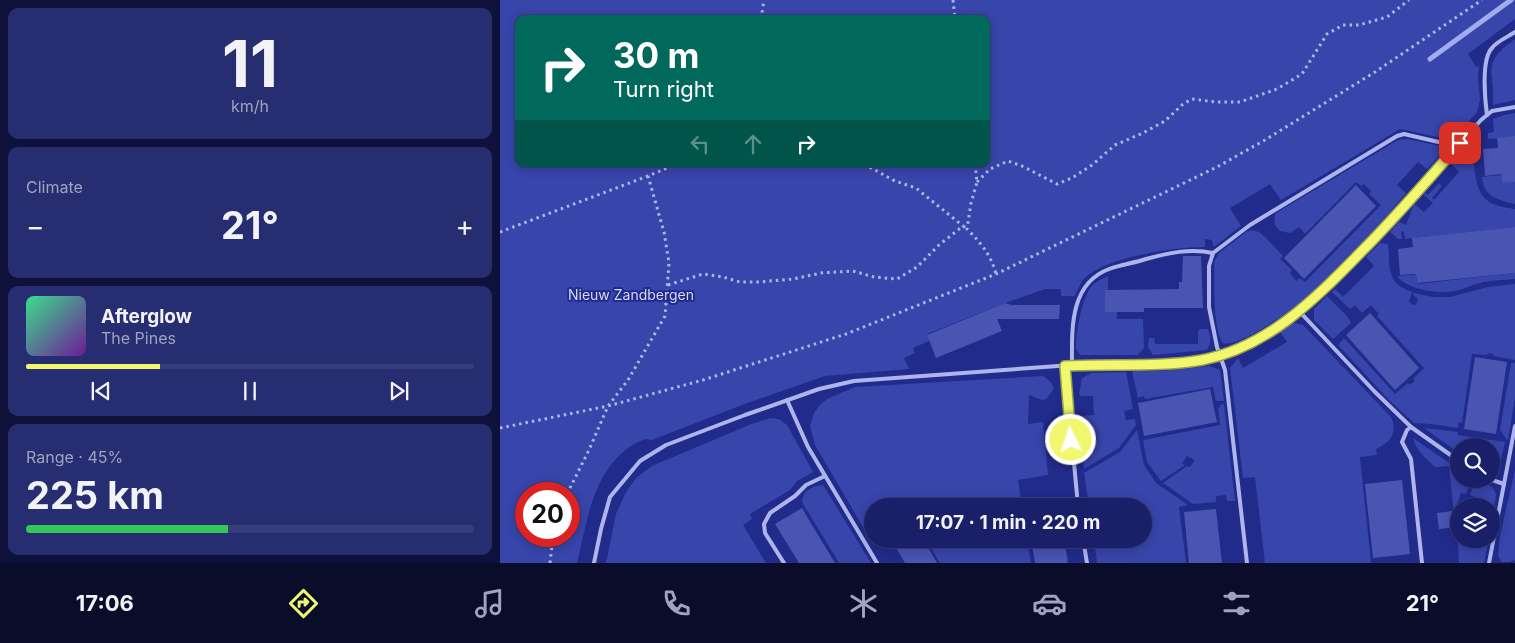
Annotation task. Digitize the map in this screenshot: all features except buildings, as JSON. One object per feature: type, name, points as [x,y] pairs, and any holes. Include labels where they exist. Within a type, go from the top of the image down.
[{"type":"lane","points":[[1487,116],[1485,81],[1486,64],[1491,48],[1515,32]]},
{"type":"lane","points":[[594,563],[610,497],[640,461],[666,445],[819,389],[854,381],[1072,365],[1173,363],[1220,356],[1247,345],[1308,305],[1382,231],[1470,131],[1492,111],[1515,107]]},
{"type":"lane","points":[[1248,563],[1224,370],[1209,307],[1209,266],[1213,253],[1250,225],[1397,136],[1404,134],[1443,143],[1452,152]]},
{"type":"lane","points":[[1072,365],[1071,330],[1074,310],[1087,284],[1098,275],[1108,269],[1175,252],[1204,251],[1213,253]]},
{"type":"lane","points":[[1299,311],[1410,427],[1450,455]]},
{"type":"lane","points":[[1065,366],[1077,498]]},
{"type":"lane","points":[[787,400],[808,447],[877,563]]},
{"type":"lane","points":[[1489,563],[1515,426]]},
{"type":"lane","points":[[1410,427],[1402,442],[1411,459],[1422,563]]},
{"type":"lane","points":[[784,563],[764,529],[766,518],[770,513],[796,496],[806,485],[825,476]]},
{"type":"lane","points":[[1500,483],[1504,484]]},
{"type":"lane","points":[[1084,548],[1087,563]]},
{"type":"path","points":[[762,15],[764,0]]},
{"type":"path","points":[[953,0],[955,15]]},
{"type":"path","points":[[977,182],[990,169],[1008,162],[1022,166],[1057,184],[1092,165],[1115,145],[1166,121],[1183,104],[1192,99],[1240,102],[1277,89],[1302,74],[1327,34],[1344,25],[1359,25],[1387,18],[1408,0]]},
{"type":"path","points":[[500,428],[608,406],[703,380],[800,350],[892,317],[996,274],[1225,162],[1265,140],[1375,72],[1482,0]]},
{"type":"path","points":[[500,232],[670,167]]},
{"type":"path","points":[[869,167],[895,181],[916,188],[963,226],[987,252],[996,274]]},
{"type":"path","points":[[967,230],[971,202],[977,182],[975,167]]},
{"type":"path","points":[[573,482],[608,406],[628,380],[665,316],[669,263],[664,232],[648,176]]},
{"type":"path","points":[[668,285],[703,274],[740,282],[793,279],[821,273],[853,271],[874,277],[897,279],[917,267],[939,244],[963,226]]},
{"type":"path","points":[[550,563],[552,547]]},
{"type":"green space","name":"Nieuw Zandbergen","points":[[500,0],[1515,0],[1515,19],[1468,54],[1476,67],[1479,66],[1480,100],[1477,112],[1450,143],[1447,139],[1400,129],[1281,200],[1270,184],[1230,208],[1241,226],[1215,246],[1213,246],[1212,240],[1205,239],[1205,247],[1160,251],[1110,263],[1087,276],[1081,283],[1075,296],[1061,296],[1061,289],[1045,289],[927,334],[929,341],[913,348],[915,353],[904,358],[909,369],[825,376],[742,405],[652,440],[646,439],[632,445],[616,459],[606,472],[599,485],[588,516],[577,563],[500,563]]},
{"type":"green space","points":[[1515,39],[1515,100],[1493,105],[1493,62],[1497,55]]},
{"type":"green space","points":[[1515,113],[1515,137],[1488,139],[1488,133],[1494,132],[1493,119]]},
{"type":"green space","points":[[1407,139],[1440,146],[1443,152],[1427,169],[1418,162],[1397,185],[1406,193],[1392,210],[1311,293],[1290,311],[1265,327],[1240,340],[1223,343],[1217,327],[1215,304],[1214,262],[1219,253],[1246,232],[1252,230],[1259,232],[1283,256],[1280,259],[1292,270],[1290,273],[1296,281],[1300,278],[1305,282],[1381,205],[1369,194],[1371,191],[1364,184],[1361,186],[1356,182],[1305,234],[1299,227],[1290,233],[1280,231],[1275,223],[1276,213],[1398,140]]},
{"type":"green space","points":[[1469,143],[1473,147],[1476,180],[1479,188],[1488,201],[1498,206],[1515,209],[1515,227],[1405,239],[1404,232],[1401,231],[1402,239],[1398,239],[1390,232],[1399,222],[1406,225],[1414,204],[1424,212],[1433,203],[1423,194],[1428,195],[1439,183],[1442,186],[1432,198],[1434,200],[1459,172],[1450,163]]},
{"type":"green space","points":[[1501,175],[1502,183],[1515,182],[1515,204],[1498,199],[1485,189],[1482,177]]},
{"type":"green space","points":[[1380,243],[1388,244],[1391,274],[1397,284],[1412,292],[1409,301],[1411,304],[1415,305],[1418,301],[1413,295],[1414,293],[1433,297],[1450,297],[1488,287],[1515,284],[1515,360],[1493,356],[1494,354],[1488,353],[1487,355],[1472,354],[1462,423],[1459,422],[1458,428],[1414,423],[1389,400],[1338,345],[1344,338],[1395,394],[1408,383],[1410,385],[1415,381],[1413,379],[1424,368],[1377,316],[1379,314],[1371,305],[1362,313],[1355,305],[1350,309],[1332,292],[1335,289],[1343,297],[1374,266],[1366,257]]},
{"type":"green space","points":[[1416,273],[1417,284],[1515,273],[1515,279],[1489,281],[1455,291],[1441,292],[1416,288],[1408,285],[1397,276],[1414,275]]},
{"type":"green space","points":[[1108,276],[1108,290],[1117,312],[1117,319],[1143,319],[1144,348],[1138,355],[1080,355],[1076,349],[1080,317],[1087,293],[1094,284]]},
{"type":"green space","points":[[1327,296],[1347,316],[1351,323],[1333,339],[1314,320],[1314,309]]},
{"type":"green space","points":[[1294,323],[1303,325],[1391,417],[1393,423],[1392,436],[1386,443],[1376,449],[1377,455],[1360,457],[1371,563],[1265,563],[1255,477],[1243,478],[1230,368],[1238,358],[1243,368],[1287,342],[1280,332]]},
{"type":"green space","points":[[1200,329],[1207,329],[1210,334],[1210,340],[1207,350],[1153,355],[1148,347],[1149,338],[1154,338],[1155,344],[1198,344],[1198,331]]},
{"type":"green space","points":[[1511,363],[1515,363],[1515,397],[1508,441],[1500,430]]},
{"type":"green space","points":[[1210,366],[1220,370],[1224,401],[1216,401],[1213,387],[1145,399],[1144,396],[1138,398],[1132,371],[1161,371]]},
{"type":"green space","points":[[1126,372],[1133,409],[1124,411],[1126,420],[1135,419],[1136,425],[1119,448],[1084,469],[1080,416],[1094,415],[1093,396],[1081,396],[1079,394],[1082,378],[1091,373]]},
{"type":"green space","points":[[1043,376],[1051,382],[1054,389],[1046,399],[1042,400],[1029,395],[1028,424],[1043,422],[1048,475],[1018,480],[1021,498],[864,498],[864,529],[815,445],[810,426],[814,413],[827,399],[855,387]]},
{"type":"green space","points":[[1224,404],[1235,501],[1227,501],[1226,495],[1216,496],[1216,502],[1193,504],[1163,483],[1187,466],[1190,467],[1195,460],[1187,456],[1182,463],[1185,465],[1161,481],[1147,462],[1143,440],[1220,425],[1218,408]]},
{"type":"green space","points":[[770,418],[779,419],[787,425],[813,472],[797,481],[790,490],[750,514],[752,519],[743,525],[766,563],[606,563],[616,514],[626,492],[637,477],[652,466]]},
{"type":"green space","points":[[1424,428],[1458,432],[1458,435],[1478,438],[1450,438],[1450,447]]},
{"type":"green space","points":[[1137,430],[1144,465],[1156,483],[1188,505],[1179,507],[1186,563],[1097,563],[1095,548],[1152,548],[1152,498],[1088,498],[1084,473],[1120,452]]},
{"type":"green space","points":[[1413,438],[1450,464],[1450,476],[1449,466],[1435,467],[1414,442]]},
{"type":"green space","points":[[1500,441],[1505,442],[1500,464]]},
{"type":"green space","points":[[1515,470],[1515,560],[1501,562],[1498,555],[1500,536]]},
{"type":"green space","points":[[823,485],[871,563],[839,563],[802,502],[804,494],[809,489]]},
{"type":"green space","points":[[1451,488],[1468,488],[1466,494],[1461,493],[1459,498],[1452,498]]},
{"type":"green space","points":[[1473,488],[1493,488],[1496,494],[1495,498],[1476,498],[1470,495]]},
{"type":"green space","points":[[931,548],[1028,548],[1031,563],[940,563]]},
{"type":"green space","points":[[1458,548],[1487,548],[1484,563],[1459,563]]},
{"type":"waterway","points":[[1430,59],[1511,0]]},
{"type":"route","points":[[1071,440],[1065,366],[1187,362],[1220,356],[1247,345],[1308,305],[1389,224],[1460,143]]}]
